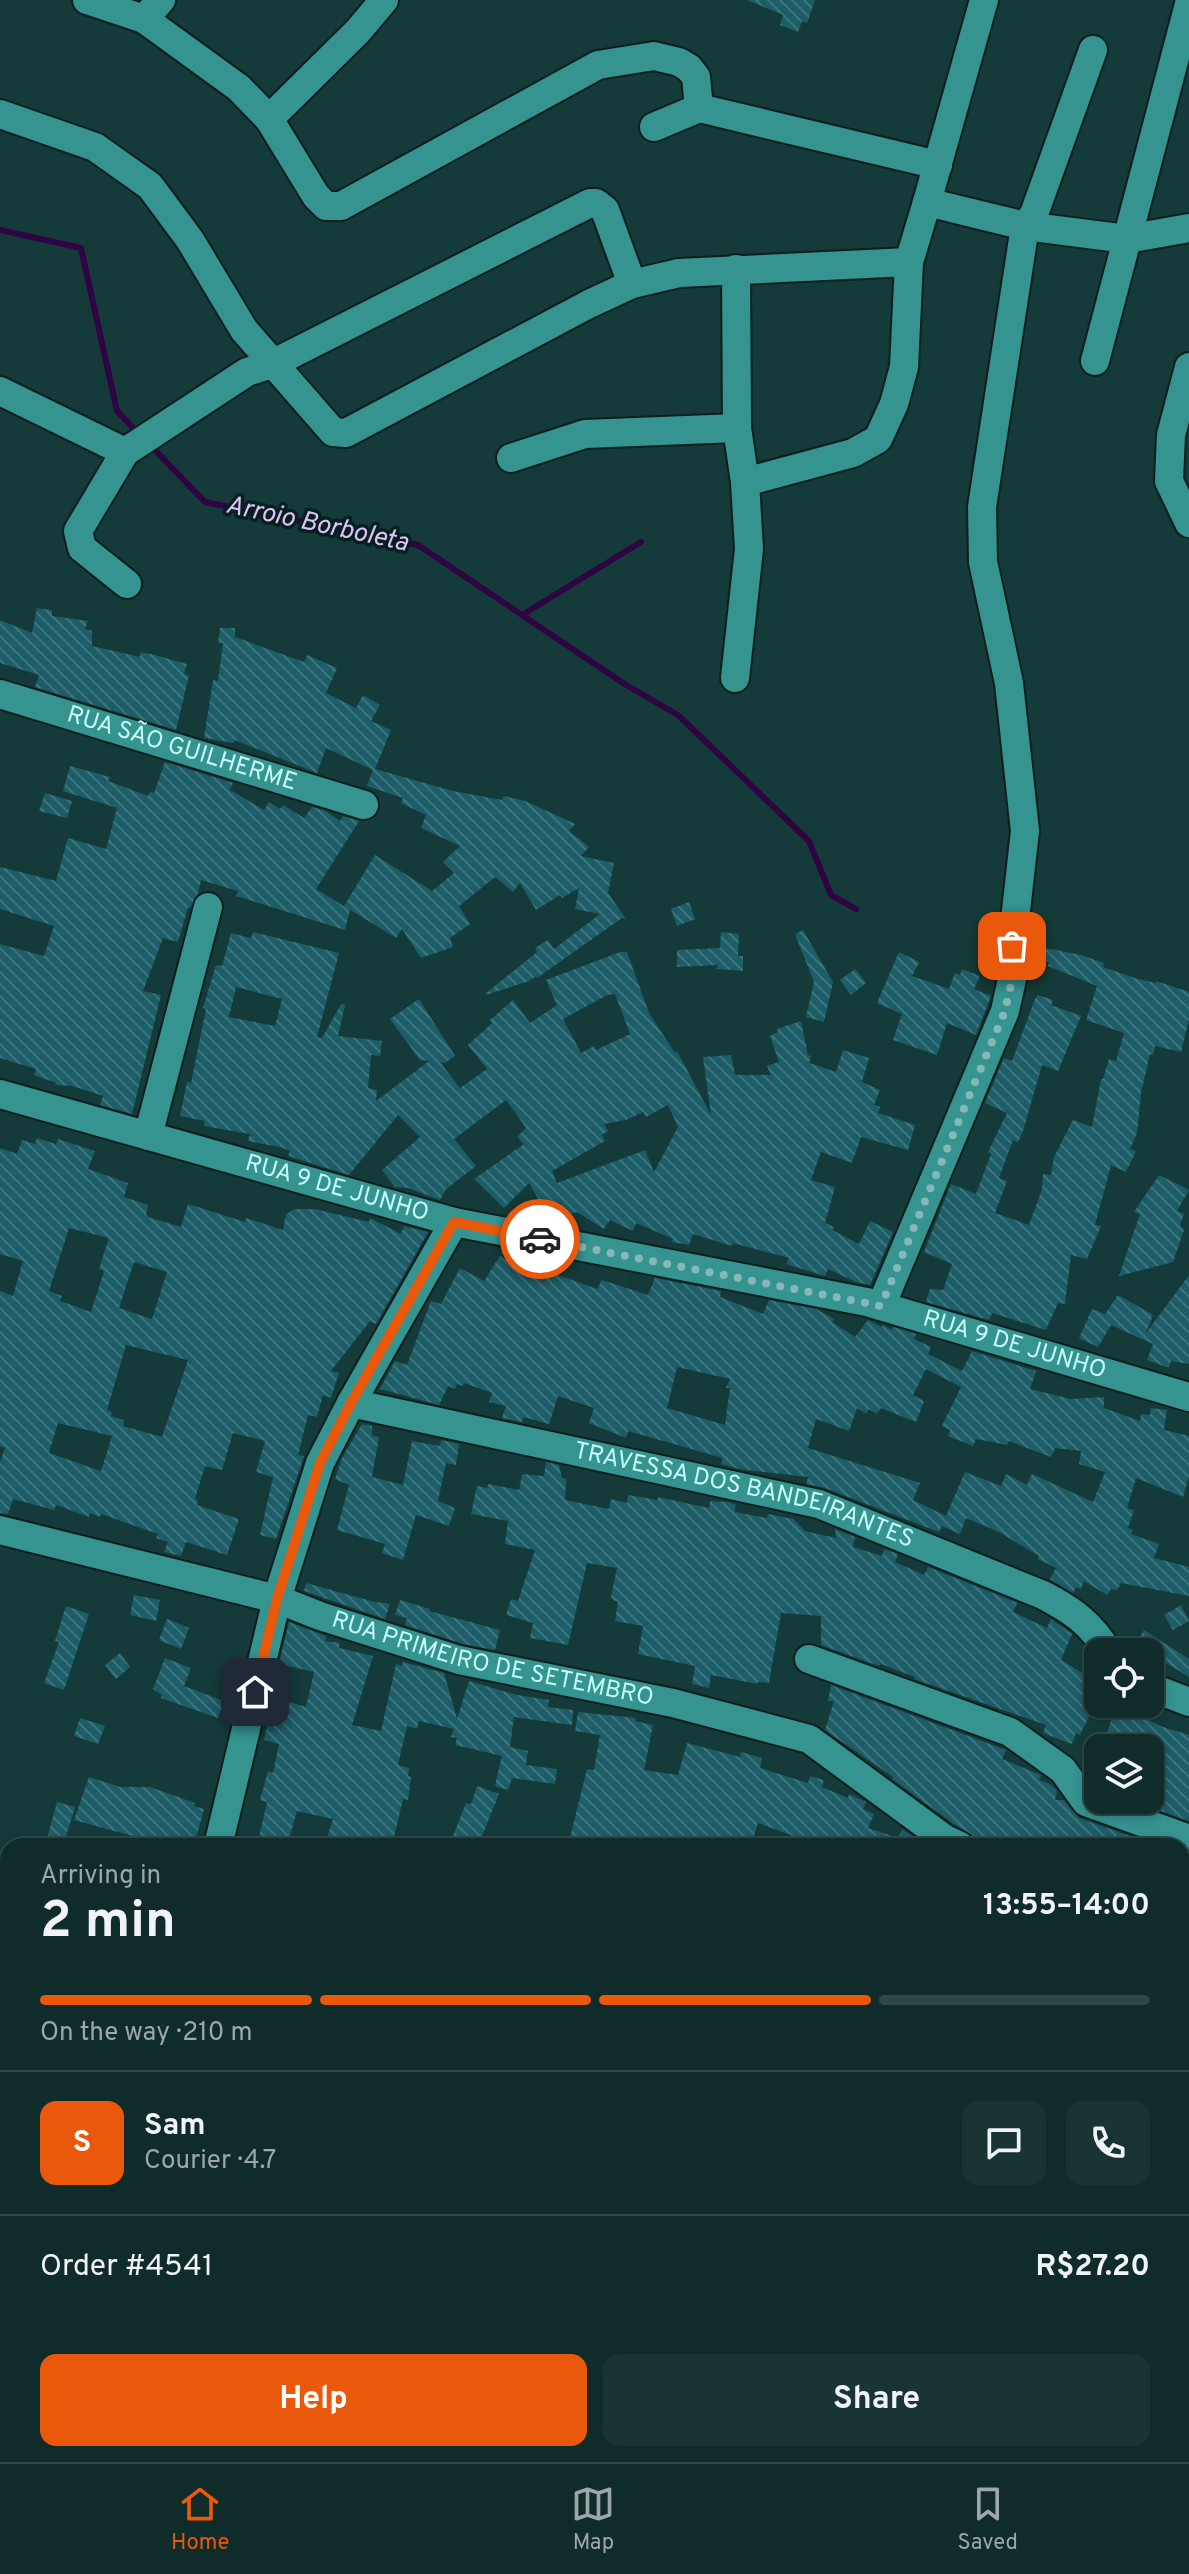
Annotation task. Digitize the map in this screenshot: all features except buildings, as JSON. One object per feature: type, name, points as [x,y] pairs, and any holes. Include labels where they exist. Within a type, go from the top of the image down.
[{"type":"street","points":[[87,0],[153,10],[269,119],[316,196],[326,206],[341,206],[598,65],[654,56],[679,62],[696,77],[699,108]]},
{"type":"street","points":[[269,119],[358,31],[384,0]]},
{"type":"street","points":[[745,482],[853,453],[878,439],[894,404],[904,367],[909,262],[984,0]]},
{"type":"street","points":[[1095,361],[1189,4],[1181,0]]},
{"type":"street","points":[[881,1306],[1005,1011],[1014,970],[1012,946],[1025,831],[1009,683],[983,562],[982,507],[1025,226],[1034,214],[1093,50]]},
{"type":"street","points":[[654,127],[699,108],[938,165]]},
{"type":"street","points":[[0,114],[95,147],[150,186],[190,240],[244,330],[333,432],[346,433],[632,284],[679,273],[909,262]]},
{"type":"street","points":[[927,202],[1025,226],[1127,239],[1189,228]]},
{"type":"street","points":[[127,584],[82,548],[78,531],[125,452],[247,372],[272,364],[590,203],[596,203],[605,210],[632,284]]},
{"type":"street","points":[[735,678],[749,549],[745,482],[737,428],[736,269]]},
{"type":"street","points":[[1189,367],[1171,435],[1169,481],[1189,523]]},
{"type":"street","points":[[0,391],[125,452]]},
{"type":"street","points":[[511,458],[585,434],[737,428]]},
{"type":"street","name":"RUA SÃO GUILHERME","points":[[0,694],[364,805]]},
{"type":"street","points":[[148,1136],[208,907]]},
{"type":"street","name":"RUA 9 DE JUNHO","points":[[0,1094],[454,1222],[881,1306],[1189,1397]]},
{"type":"street","points":[[220,1838],[277,1599],[320,1463],[454,1222]]},
{"type":"street","name":"TRAVESSA DOS BANDEIRANTES","points":[[351,1403],[819,1504],[1043,1595],[1073,1611],[1100,1638]]},
{"type":"street","name":"RUA PRIMEIRO DE SETEMBRO","points":[[0,1530],[277,1599],[320,1616],[459,1660],[673,1703],[809,1739],[942,1838]]},
{"type":"street","points":[[809,1659],[1010,1732],[1063,1770],[1086,1802],[1186,1838]]},
{"type":"street","points":[[1164,1692],[1189,1702]]},
{"type":"waterway","name":"Arroio Borboleta","points":[[0,230],[81,248],[117,411],[139,434]]},
{"type":"waterway","name":"Arroio Borboleta","points":[[150,445],[205,502],[418,545],[626,685],[678,715],[809,841],[831,895],[856,909]]},
{"type":"waterway","points":[[522,615],[641,542]]},
{"type":"way so far","points":[[540,1239],[881,1306],[1005,1011],[1014,970],[1012,946]]},
{"type":"route","points":[[255,1692],[277,1599],[320,1463],[454,1222],[540,1239]]}]
